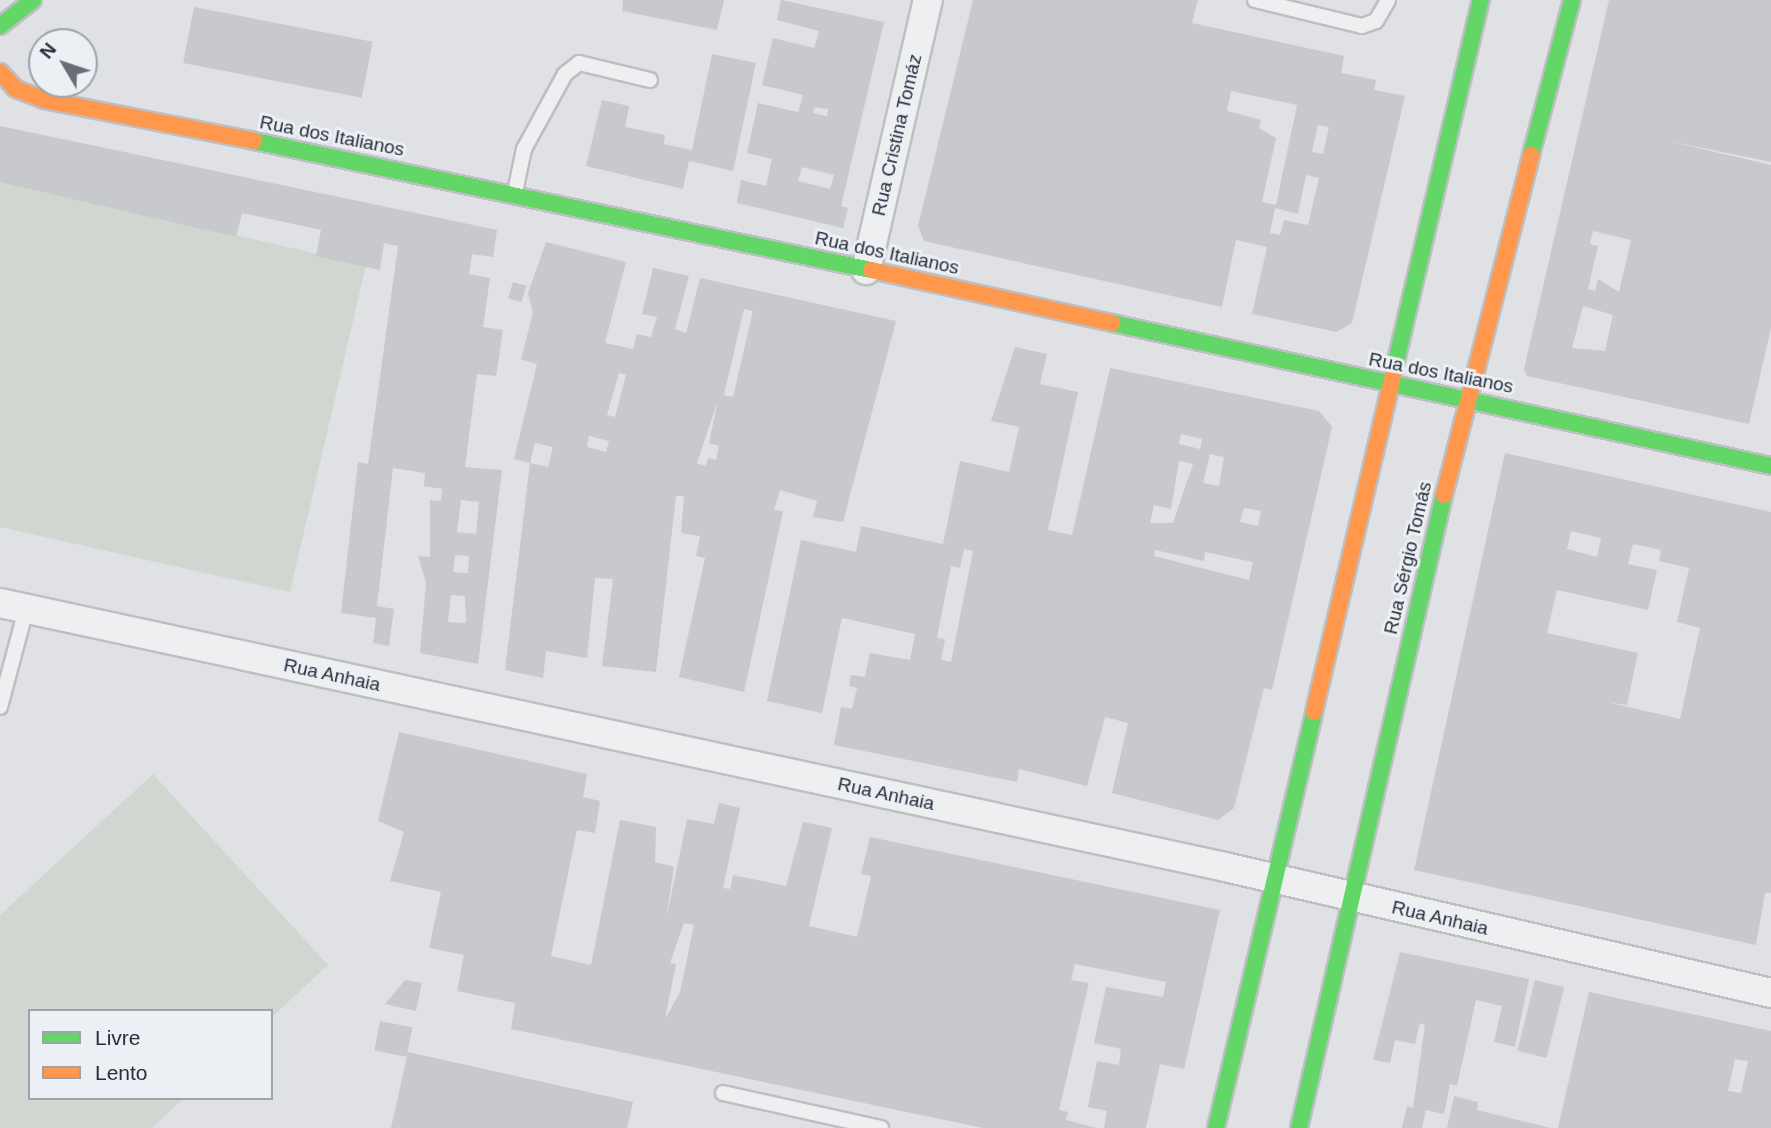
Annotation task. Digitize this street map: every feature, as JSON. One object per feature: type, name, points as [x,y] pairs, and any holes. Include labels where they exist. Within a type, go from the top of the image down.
[{"type":"main road","points":[[0,26],[33,0]]},
{"type":"main road","points":[[1216,1128],[1270,878],[1482,0]]},
{"type":"main road","name":"Rua Sérgio Tomás","points":[[1299,1128],[1466,400],[1572,0]]},
{"type":"main road","name":"Rua dos Italianos","points":[[0,72],[16,89],[44,100],[514,193],[1771,466]]},
{"type":"street","name":"Rua Cristina Tomáz","points":[[866,270],[928,0]]},
{"type":"street","name":"Rua Anhaia","points":[[13,606],[1270,878],[1771,993]]},
{"type":"lane","points":[[1255,0],[1362,26],[1377,21],[1388,0]]},
{"type":"lane","points":[[514,193],[524,149],[565,74],[579,63],[650,80]]},
{"type":"lane","points":[[0,707],[13,606]]},
{"type":"lane","points":[[723,1093],[881,1128]]},
{"type":"shaded area","points":[[0,181],[366,265],[290,592],[0,527]]},
{"type":"shaded area","points":[[153,774],[328,965],[273,1016],[273,1009],[28,1009],[28,1100],[182,1100],[152,1128],[0,1128],[0,915]]},
{"type":"building","points":[[623,0],[724,0],[717,30],[622,11]]},
{"type":"building","points":[[781,0],[884,22],[841,206],[848,208],[843,228],[737,203],[741,180],[766,186],[772,159],[747,153],[758,103],[798,112],[803,95],[762,85],[773,38],[814,48],[819,31],[777,20]],"holes":[[[814,107],[828,109],[827,116],[813,113]],[[802,167],[834,175],[830,189],[798,181]]]},
{"type":"building","points":[[973,0],[1198,0],[1192,23],[1344,56],[1341,73],[1376,80],[1374,90],[1405,96],[1352,323],[1336,332],[1252,314],[1267,247],[1236,240],[1222,307],[924,241],[918,226]],"holes":[[[1231,91],[1297,105],[1276,205],[1262,202],[1276,138],[1259,128],[1261,120],[1227,111]],[[1318,125],[1329,127],[1323,154],[1312,152]],[[1306,175],[1319,178],[1308,225],[1284,220],[1280,235],[1270,233],[1275,208],[1298,214]]]},
{"type":"building","points":[[1609,0],[1771,0],[1771,162],[1664,140],[1771,165],[1771,328],[1749,424],[1527,376],[1524,369]],"holes":[[[1593,231],[1631,240],[1619,292],[1598,279],[1595,291],[1588,289],[1598,246],[1590,244]],[[1583,306],[1613,315],[1605,351],[1572,348]]]},
{"type":"building","points":[[194,7],[373,42],[362,98],[183,63]]},
{"type":"building","points":[[712,54],[756,63],[733,171],[689,161],[683,189],[586,166],[602,100],[629,106],[625,127],[665,135],[664,144],[692,150]]},
{"type":"building","points":[[0,126],[497,230],[493,257],[472,254],[469,274],[490,278],[483,327],[503,330],[496,376],[477,374],[465,467],[502,470],[478,664],[420,653],[426,583],[418,556],[430,557],[430,500],[441,501],[442,489],[424,486],[425,473],[393,468],[377,606],[394,609],[389,646],[373,643],[376,618],[341,613],[358,462],[368,464],[398,246],[384,243],[380,270],[316,256],[321,230],[242,213],[236,237],[0,182]],"holes":[[[461,500],[479,502],[476,534],[457,532]],[[455,555],[469,556],[468,573],[453,572]],[[451,595],[465,596],[466,623],[448,622]]]},
{"type":"building","points":[[546,242],[626,262],[605,343],[633,349],[637,334],[651,337],[657,317],[642,314],[653,268],[689,276],[675,329],[686,333],[700,278],[896,321],[843,522],[813,517],[817,501],[780,490],[774,510],[783,511],[744,692],[679,677],[705,558],[696,556],[700,536],[681,533],[684,496],[676,496],[656,672],[602,666],[613,579],[595,578],[587,658],[546,651],[543,678],[505,670],[530,463],[514,459],[537,364],[521,359],[533,313],[528,293]],"holes":[[[744,309],[753,311],[733,397],[724,395]],[[619,373],[626,375],[615,417],[607,415]],[[718,400],[709,443],[719,446],[716,460],[708,458],[706,466],[697,463]],[[589,436],[609,441],[606,452],[587,447]],[[535,443],[553,447],[548,467],[530,463]]]},
{"type":"building","points":[[513,282],[526,286],[521,302],[508,298]]},
{"type":"building","points":[[1015,347],[1047,354],[1040,384],[1078,392],[1048,530],[1072,535],[1110,368],[1319,411],[1332,427],[1272,690],[1264,688],[1234,808],[1218,820],[1112,793],[1128,723],[1105,717],[1087,786],[1019,769],[1017,782],[834,745],[841,707],[852,709],[857,688],[849,686],[851,675],[865,677],[870,653],[910,660],[915,634],[842,618],[822,713],[767,701],[801,540],[856,552],[861,526],[943,544],[960,461],[1009,472],[1019,427],[991,421]],"holes":[[[1181,434],[1202,439],[1200,449],[1179,444]],[[1210,454],[1224,457],[1219,486],[1203,483]],[[1179,461],[1193,464],[1173,523],[1150,523],[1154,505],[1171,509]],[[1244,508],[1261,511],[1258,526],[1240,522]],[[964,549],[973,551],[951,662],[941,660],[945,639],[937,638],[951,566],[960,568]],[[1155,550],[1204,561],[1205,552],[1253,562],[1249,580],[1154,556]]]},
{"type":"building","points":[[1505,453],[1771,512],[1771,893],[1765,893],[1756,945],[1414,870]],"holes":[[[1571,531],[1601,538],[1597,557],[1567,549]],[[1633,544],[1661,550],[1659,561],[1689,568],[1677,622],[1700,628],[1680,719],[1607,702],[1627,705],[1638,653],[1547,633],[1557,590],[1648,610],[1657,570],[1628,564]]]},
{"type":"building","points":[[399,732],[587,774],[583,797],[600,801],[595,833],[577,830],[551,956],[591,965],[620,820],[656,827],[655,862],[674,867],[666,920],[687,819],[714,824],[719,803],[740,808],[723,888],[730,889],[733,875],[786,886],[803,822],[832,828],[809,926],[857,937],[871,876],[861,874],[870,837],[1220,910],[1184,1069],[1160,1064],[1146,1128],[1104,1128],[1107,1111],[1088,1107],[1097,1061],[1119,1065],[1121,1049],[1094,1043],[1106,987],[1163,997],[1166,982],[1075,964],[1071,980],[1089,983],[1059,1110],[1068,1112],[1066,1120],[1097,1128],[983,1128],[511,1029],[515,1003],[457,991],[464,955],[429,948],[441,892],[390,881],[404,832],[378,821]],"holes":[[[684,923],[694,925],[680,992],[665,1019],[676,964],[670,963]]]},
{"type":"building","points":[[1400,952],[1529,979],[1515,1047],[1494,1042],[1502,1006],[1476,1000],[1457,1086],[1450,1084],[1444,1114],[1426,1110],[1422,1128],[1402,1128],[1407,1106],[1413,1108],[1425,1025],[1420,1023],[1415,1044],[1395,1040],[1390,1063],[1373,1060]]},
{"type":"building","points":[[405,980],[422,983],[416,1011],[385,1004]]},
{"type":"building","points":[[1535,980],[1564,987],[1546,1058],[1517,1051]]},
{"type":"building","points":[[1589,992],[1771,1031],[1771,1128],[1558,1128]],"holes":[[[1735,1059],[1748,1061],[1741,1093],[1728,1091]]]},
{"type":"building","points":[[380,1021],[412,1027],[407,1057],[374,1050]]},
{"type":"building","points":[[408,1052],[633,1102],[627,1128],[391,1128]]},
{"type":"building","points":[[1454,1096],[1478,1102],[1477,1110],[1551,1128],[1447,1128]]},
{"type":"traffic: fast","points":[[0,26],[33,0]]},
{"type":"traffic: fast","points":[[1394,370],[1481,0]]},
{"type":"traffic: fast","points":[[1531,155],[1572,0]]},
{"type":"traffic: fast","points":[[254,141],[871,270]]},
{"type":"traffic: fast","points":[[1112,323],[1771,466]]},
{"type":"traffic: fast","points":[[1299,1128],[1444,495]]},
{"type":"traffic: fast","points":[[1216,1128],[1314,712]]},
{"type":"traffic: slow","points":[[0,72],[16,89],[44,100],[254,141]]},
{"type":"traffic: slow","points":[[1444,495],[1531,155]]},
{"type":"traffic: slow","points":[[871,270],[1112,323]]},
{"type":"traffic: slow","points":[[1314,712],[1394,370]]}]
